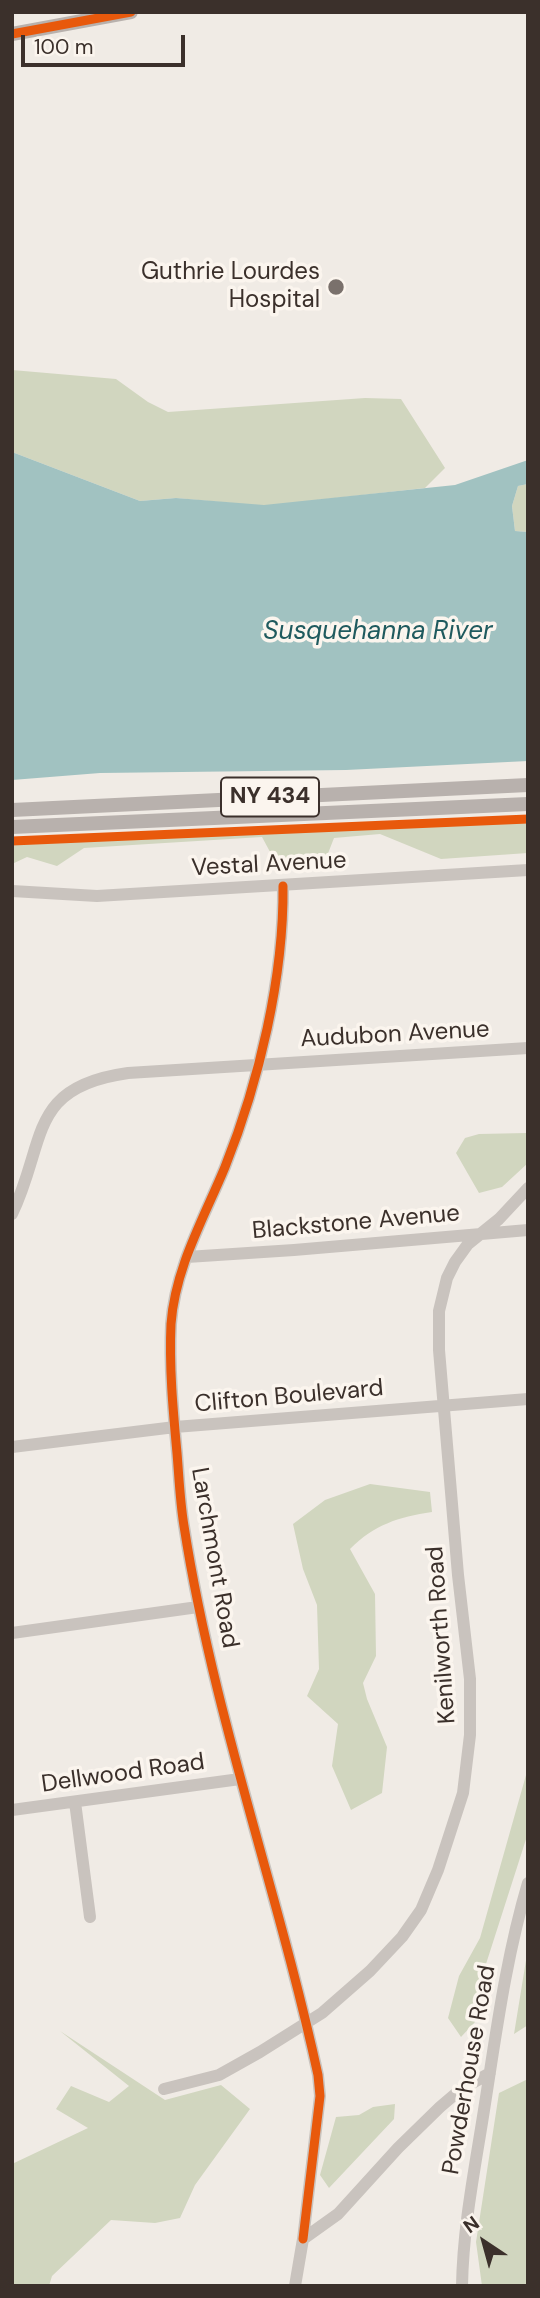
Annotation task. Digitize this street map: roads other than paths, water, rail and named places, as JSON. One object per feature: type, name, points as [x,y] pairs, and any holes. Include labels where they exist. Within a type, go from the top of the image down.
[{"type":"main road","points":[[12,34],[131,12]]},
{"type":"main road","name":"NY 434","points":[[12,810],[528,785]]},
{"type":"main road","name":"NY 434","points":[[12,827],[528,804]]},
{"type":"street","name":"Vestal Avenue","points":[[12,891],[97,896],[528,870]]},
{"type":"street","name":"Larchmont Road","points":[[283,886],[283,912],[271,1006],[258,1064],[225,1166],[180,1277],[172,1322],[175,1427],[183,1523],[198,1607],[318,2075],[320,2096],[295,2286]]},
{"type":"street","name":"Audubon Avenue","points":[[12,1214],[49,1115],[57,1103],[79,1085],[128,1073],[528,1048]]},
{"type":"street","name":"Kenilworth Road","points":[[164,2089],[219,2075],[322,2013],[370,1971],[402,1937],[421,1910],[438,1870],[463,1793],[470,1734],[470,1679],[458,1575],[439,1350],[439,1311],[441,1297],[455,1262],[468,1244],[499,1219],[528,1188]]},
{"type":"street","name":"Blackstone Avenue","points":[[187,1257],[294,1251],[528,1230]]},
{"type":"street","name":"Clifton Boulevard","points":[[12,1447],[175,1427],[528,1399]]},
{"type":"street","points":[[12,1633],[198,1607]]},
{"type":"street","name":"Dellwood Road","points":[[12,1810],[240,1779]]},
{"type":"street","points":[[75,1802],[90,1917]]},
{"type":"street","name":"Powderhouse Road","points":[[462,2286],[467,2211],[512,1947],[528,1883]]},
{"type":"street","points":[[303,2239],[338,2214],[398,2148],[440,2107],[460,2090],[490,2073]]},
{"type":"water","name":"Susquehanna River","points":[[12,452],[140,501],[176,498],[264,505],[455,485],[528,460],[528,484],[518,486],[512,506],[515,531],[528,532],[528,761],[346,770],[100,773],[12,780]]},
{"type":"place","name":"Guthrie Lourdes Hospital","points":[[336,287]]}]
